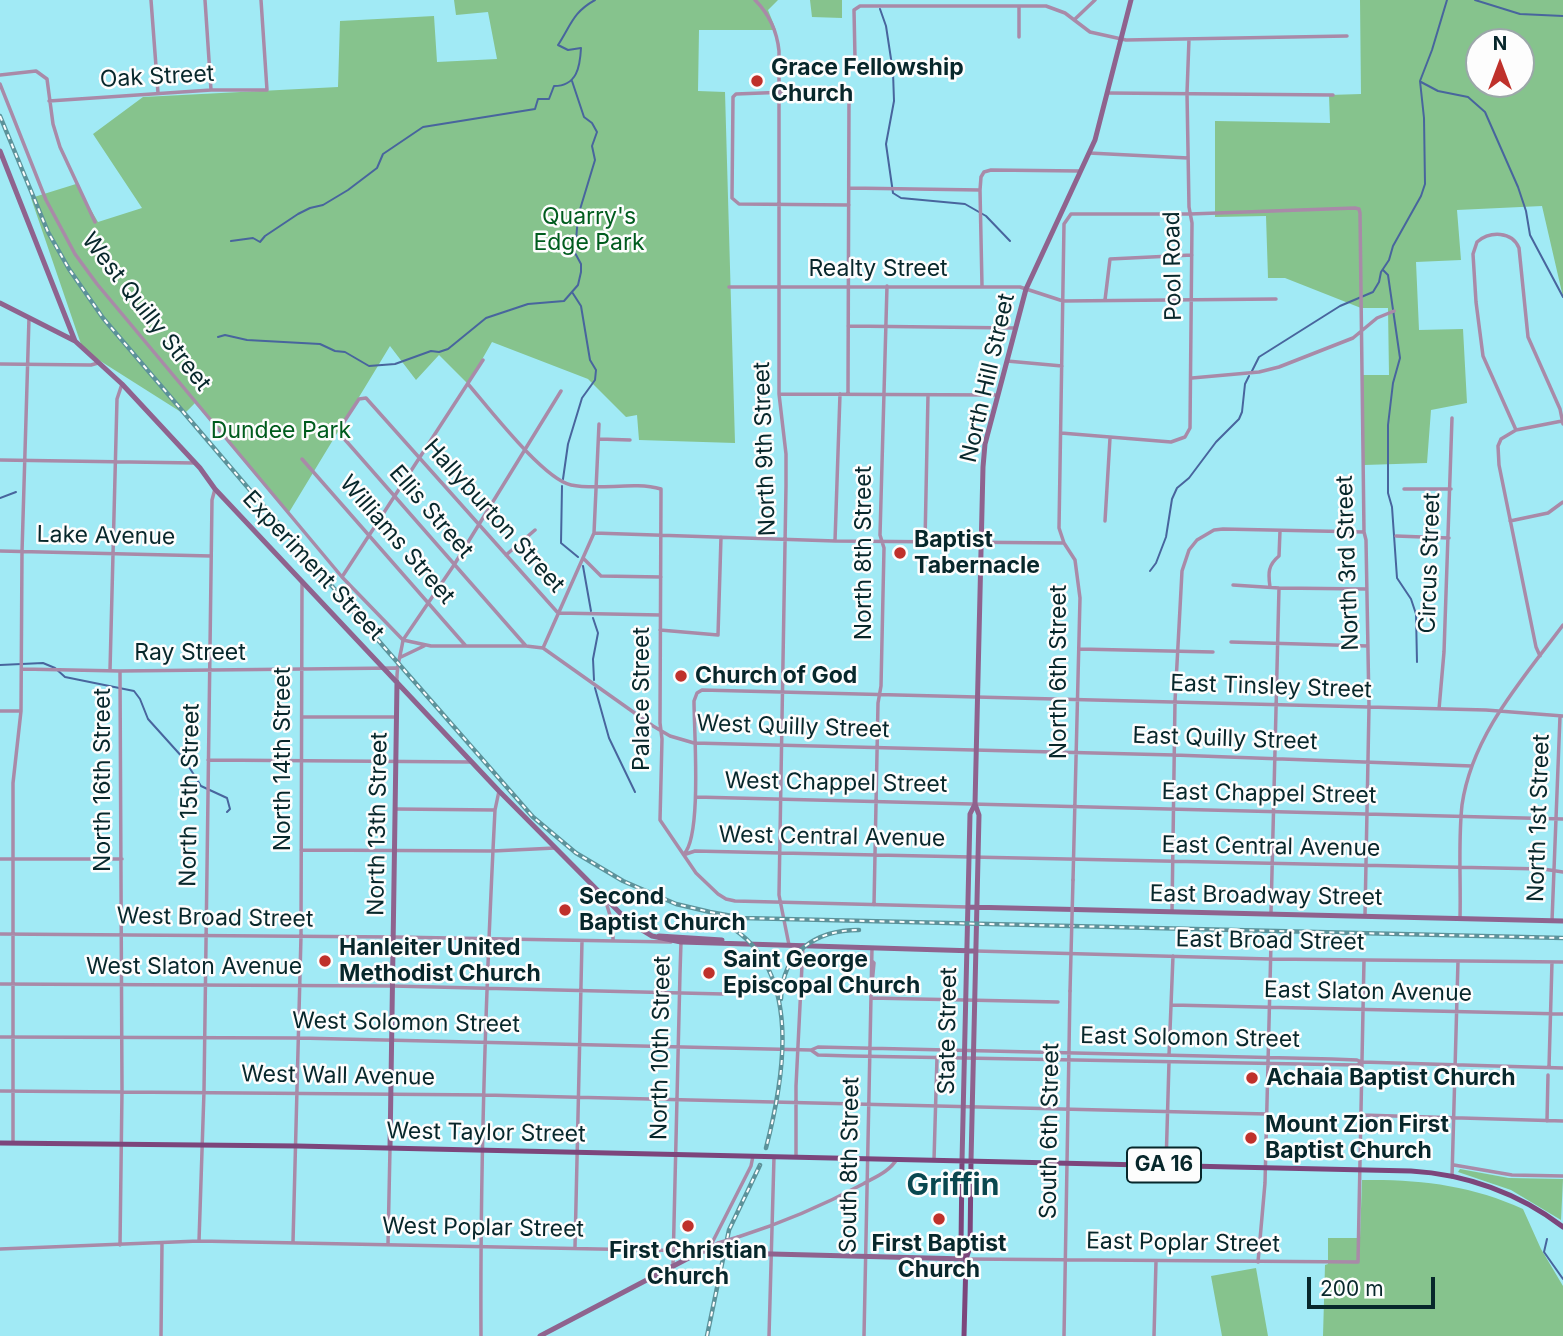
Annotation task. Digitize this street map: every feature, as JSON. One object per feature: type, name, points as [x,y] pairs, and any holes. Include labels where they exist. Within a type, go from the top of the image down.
[{"type":"main road","name":"North Hill Street","points":[[971,1161],[979,858],[979,815],[975,804],[976,750],[985,444],[1026,289],[1099,127],[1131,0]]},
{"type":"main road","name":"Experiment Street","points":[[0,151],[75,341],[122,384],[195,463],[215,489],[499,791],[619,913],[635,927],[652,936],[681,942]]},
{"type":"main road","points":[[0,303],[75,341]]},
{"type":"main road","name":"North 13th Street","points":[[390,1148],[397,681]]},
{"type":"main road","name":"State Street","points":[[966,1259],[961,1246],[962,1161],[970,814],[975,804]]},
{"type":"main road","name":"East Broadway Street","points":[[968,907],[1563,921]]},
{"type":"main road","points":[[652,936],[706,937],[746,944]]},
{"type":"main road","name":"West Broad Street","points":[[681,942],[976,951]]},
{"type":"main road","name":"West Taylor Street","points":[[0,1143],[202,1144],[971,1161]]},
{"type":"main road","points":[[964,1336],[966,1259],[970,1247],[971,1161]]},
{"type":"main road","name":"GA 16","points":[[971,1161],[1411,1171],[1452,1177],[1510,1195],[1562,1224]]},
{"type":"main road","points":[[540,1336],[702,1251]]},
{"type":"main road","name":"West Poplar Street","points":[[702,1251],[966,1259]]},
{"type":"street","points":[[151,0],[158,93]]},
{"type":"street","points":[[205,0],[211,90]]},
{"type":"street","name":"Oak Street","points":[[49,101],[211,90],[267,90],[261,0]]},
{"type":"street","name":"North 9th Street","points":[[755,0],[768,14],[778,38],[780,92],[779,394],[786,454],[781,902],[789,945]]},
{"type":"street","points":[[1074,20],[1095,0]]},
{"type":"street","points":[[855,58],[854,10],[860,6],[1057,8],[1090,32],[1121,39],[1347,36]]},
{"type":"street","points":[[1019,6],[1020,37]]},
{"type":"street","name":"Pool Road","points":[[1110,438],[1179,441],[1185,437],[1192,418],[1192,255],[1186,93],[1189,39]]},
{"type":"street","points":[[0,75],[36,71],[47,79],[49,101],[60,147],[95,222]]},
{"type":"street","name":"West Quilly Street","points":[[0,84],[31,166],[75,254],[126,321],[342,577],[403,640],[427,645],[543,648],[661,731],[694,743],[976,750]]},
{"type":"street","points":[[848,394],[848,286],[849,205],[849,99],[847,93],[839,90],[780,92],[736,94],[733,97],[732,198],[735,202],[849,205]]},
{"type":"street","points":[[1108,93],[1333,95]]},
{"type":"street","points":[[1089,153],[1188,158]]},
{"type":"street","points":[[982,286],[980,190],[984,172],[1080,171]]},
{"type":"street","points":[[849,188],[980,190]]},
{"type":"street","name":"North 3rd Street","points":[[1191,214],[1359,209],[1369,707],[1365,915]]},
{"type":"street","name":"North 6th Street","points":[[1072,927],[1079,699],[1079,579],[1075,561],[1059,528],[1063,224],[1071,214],[1191,214]]},
{"type":"street","points":[[1516,430],[1482,349],[1473,254],[1477,242],[1490,234],[1510,237],[1519,248],[1528,337],[1558,404],[1563,423],[1516,430],[1501,439],[1498,446],[1510,521],[1540,656]]},
{"type":"street","points":[[1105,300],[1110,259],[1192,255]]},
{"type":"street","name":"North 8th Street","points":[[874,905],[884,548],[880,535],[887,286]]},
{"type":"street","name":"Realty Street","points":[[729,287],[982,286],[1026,289],[1063,301],[1276,299]]},
{"type":"street","points":[[1192,378],[1259,372],[1279,367],[1361,333],[1377,318],[1394,311]]},
{"type":"street","points":[[13,1143],[14,761],[21,711],[22,552],[29,318]]},
{"type":"street","points":[[848,326],[1015,328]]},
{"type":"street","points":[[342,577],[483,360]]},
{"type":"street","points":[[1007,361],[1062,366]]},
{"type":"street","points":[[0,364],[100,363]]},
{"type":"street","name":"North 16th Street","points":[[120,1245],[120,671],[110,670],[117,399],[122,384]]},
{"type":"street","points":[[468,384],[526,449],[562,482],[597,486]]},
{"type":"street","name":"North 13th Street","points":[[397,681],[396,668],[401,657],[403,640],[454,565],[561,391]]},
{"type":"street","points":[[779,394],[998,396]]},
{"type":"street","points":[[835,541],[839,394]]},
{"type":"street","points":[[925,542],[928,395]]},
{"type":"street","name":"Hallyburton Street","points":[[363,397],[558,613],[660,615]]},
{"type":"street","name":"Ellis Street","points":[[363,397],[340,428],[340,434],[526,646]]},
{"type":"street","name":"Circus Street","points":[[1439,709],[1444,652],[1452,418]]},
{"type":"street","points":[[543,648],[594,533],[599,424]]},
{"type":"street","points":[[1061,433],[1110,438],[1105,522]]},
{"type":"street","points":[[598,439],[630,440]]},
{"type":"street","name":"Williams Street","points":[[302,459],[465,645]]},
{"type":"street","points":[[0,460],[195,463]]},
{"type":"street","name":"Palace Street","points":[[597,486],[662,489],[660,820],[696,873],[726,899],[968,907]]},
{"type":"street","name":"North 15th Street","points":[[199,1241],[204,1091],[212,500],[215,489]]},
{"type":"street","points":[[1404,489],[1451,489]]},
{"type":"street","points":[[1510,521],[1548,513],[1563,502]]},
{"type":"street","points":[[1172,912],[1175,701],[1182,571],[1189,550],[1197,540],[1214,530],[1223,529],[1364,532]]},
{"type":"street","points":[[506,555],[535,530]]},
{"type":"street","points":[[1270,587],[1268,572],[1279,556],[1280,530]]},
{"type":"street","points":[[594,533],[786,540],[1064,543]]},
{"type":"street","points":[[660,630],[718,635],[721,537]]},
{"type":"street","points":[[1395,537],[1449,538]]},
{"type":"street","name":"Lake Avenue","points":[[0,551],[211,556]]},
{"type":"street","points":[[583,558],[601,576],[661,577]]},
{"type":"street","name":"North 14th Street","points":[[293,1242],[301,936],[303,581]]},
{"type":"street","points":[[1233,585],[1367,589]]},
{"type":"street","points":[[1271,914],[1279,588]]},
{"type":"street","points":[[1460,918],[1462,815],[1465,788],[1472,766],[1498,711],[1563,625]]},
{"type":"street","points":[[1231,642],[1368,646]]},
{"type":"street","name":"West Quilly Street","points":[[401,657],[427,645]]},
{"type":"street","points":[[1536,647],[1546,649]]},
{"type":"street","points":[[1079,649],[1213,652]]},
{"type":"street","points":[[386,669],[396,668]]},
{"type":"street","name":"Ray Street","points":[[22,669],[110,670]]},
{"type":"street","name":"Ray Street","points":[[120,671],[386,669]]},
{"type":"street","name":"East Tinsley Street","points":[[694,743],[694,701],[697,693],[710,690],[1439,709],[1562,716]]},
{"type":"street","points":[[0,711],[21,711]]},
{"type":"street","name":"North 1st Street","points":[[1552,921],[1562,716]]},
{"type":"street","points":[[302,718],[397,717]]},
{"type":"street","points":[[684,854],[691,848],[696,797],[694,743]]},
{"type":"street","name":"East Quilly Street","points":[[976,750],[1369,760],[1472,766]]},
{"type":"street","points":[[208,760],[472,762]]},
{"type":"street","points":[[481,1336],[487,988],[495,810],[499,791]]},
{"type":"street","name":"West Chappel Street","points":[[696,797],[975,804]]},
{"type":"street","name":"East Chappel Street","points":[[975,804],[1563,819]]},
{"type":"street","points":[[396,809],[495,810]]},
{"type":"street","points":[[301,850],[493,851],[555,848]]},
{"type":"street","name":"West Central Avenue","points":[[684,854],[781,853],[979,858]]},
{"type":"street","name":"East Central Avenue","points":[[979,858],[1563,872]]},
{"type":"street","points":[[0,859],[122,859]]},
{"type":"street","points":[[604,897],[613,925],[613,941]]},
{"type":"street","points":[[613,925],[619,913]]},
{"type":"street","name":"South 6th Street","points":[[1064,1336],[1072,927]]},
{"type":"street","name":"West Broad Street","points":[[0,934],[681,942]]},
{"type":"street","points":[[575,1248],[582,941]]},
{"type":"street","name":"North 10th Street","points":[[673,1251],[681,942]]},
{"type":"street","points":[[1258,1262],[1266,1169],[1271,943]]},
{"type":"street","points":[[796,1157],[803,946]]},
{"type":"street","name":"South 8th Street","points":[[864,1336],[872,948]]},
{"type":"street","name":"East Broad Street","points":[[976,951],[1270,959],[1563,962]]},
{"type":"street","points":[[1166,1165],[1173,956]]},
{"type":"street","points":[[1360,1171],[1364,960]]},
{"type":"street","points":[[1452,1177],[1458,961]]},
{"type":"street","points":[[1549,1067],[1552,962]]},
{"type":"street","name":"West Slaton Avenue","points":[[0,984],[393,986],[723,994]]},
{"type":"street","points":[[871,996],[1058,1002]]},
{"type":"street","name":"East Slaton Avenue","points":[[1172,1005],[1563,1014]]},
{"type":"street","name":"West Solomon Street","points":[[0,1037],[299,1038],[811,1050],[818,1047],[974,1050]]},
{"type":"street","name":"West Solomon Street","points":[[811,1050],[818,1055],[974,1057]]},
{"type":"street","name":"East Solomon Street","points":[[974,1050],[1563,1068]]},
{"type":"street","name":"East Solomon Street","points":[[974,1057],[1267,1064],[1357,1065],[1362,1062]]},
{"type":"street","points":[[934,1160],[937,1058]]},
{"type":"street","points":[[1547,1121],[1548,1075]]},
{"type":"street","name":"West Wall Avenue","points":[[0,1091],[391,1094],[1267,1115]]},
{"type":"street","points":[[1361,1115],[1563,1121]]},
{"type":"street","points":[[388,1244],[390,1148]]},
{"type":"street","points":[[711,1245],[751,1166],[753,1156]]},
{"type":"street","points":[[769,1336],[774,1157]]},
{"type":"street","points":[[702,1251],[711,1245],[772,1226],[830,1202],[892,1166],[897,1159]]},
{"type":"street","points":[[1454,1165],[1495,1174],[1563,1176]]},
{"type":"street","name":"East Poplar Street","points":[[966,1259],[1358,1262],[1360,1171]]},
{"type":"street","name":"West Poplar Street","points":[[0,1249],[199,1241],[702,1251]]},
{"type":"street","points":[[161,1336],[162,1244]]},
{"type":"street","points":[[673,1251],[673,1267]]},
{"type":"street","points":[[1154,1336],[1157,1261]]},
{"type":"green space","name":"Quarry's Edge Park","points":[[454,0],[778,0],[768,10],[776,30],[699,30],[698,91],[725,92],[735,443],[639,440],[637,415],[626,417],[588,379],[492,342],[468,384],[439,355],[416,380],[390,346],[288,514],[195,403],[184,414],[83,350],[31,198],[76,184],[98,222],[142,208],[93,134],[143,97],[338,87],[340,21],[434,16],[437,62],[497,59],[488,12],[456,15]]},
{"type":"green space","points":[[810,0],[842,0],[842,18],[812,17]]},
{"type":"green space","points":[[1360,0],[1563,0],[1563,297],[1542,206],[1457,210],[1461,260],[1416,262],[1419,330],[1463,329],[1467,403],[1431,410],[1427,463],[1364,465],[1362,375],[1389,375],[1388,308],[1361,308],[1285,278],[1268,278],[1266,216],[1215,217],[1215,121],[1330,123],[1329,95],[1361,94]]},
{"type":"green space","points":[[1460,1169],[1509,1178],[1563,1179],[1561,1220],[1511,1190],[1458,1172]]},
{"type":"green space","points":[[1362,1180],[1444,1185],[1484,1194],[1523,1209],[1541,1249],[1563,1286],[1563,1336],[1323,1336],[1328,1238],[1360,1238]]},
{"type":"green space","points":[[1256,1268],[1268,1336],[1222,1336],[1211,1276]]},
{"type":"waterway","points":[[231,241],[253,238],[260,242],[298,214],[323,205],[377,168],[383,154],[423,127],[535,109],[538,99],[549,99],[554,86],[568,83],[576,74],[581,48],[568,50],[558,45],[577,14],[595,0]]},
{"type":"waterway","points":[[1252,371],[1259,357],[1340,306],[1373,292],[1379,282],[1393,246],[1425,184],[1424,118],[1420,81],[1447,0]]},
{"type":"waterway","points":[[1475,0],[1520,14],[1563,16]]},
{"type":"waterway","points":[[880,9],[886,26],[893,72],[894,101],[886,144],[893,193],[901,198],[965,204],[986,216],[1010,241]]},
{"type":"waterway","points":[[218,337],[225,335],[247,340],[320,344],[345,352],[369,366],[395,364],[431,351],[448,349],[486,318],[528,304],[564,301],[578,285],[581,272],[581,264],[575,253],[578,216],[595,160],[592,146],[597,132],[592,123],[584,117],[572,81]]},
{"type":"waterway","points":[[1421,82],[1438,91],[1468,97],[1485,112],[1518,187],[1530,235],[1563,297]]},
{"type":"waterway","points":[[1383,270],[1388,275],[1400,358],[1393,383],[1388,425],[1388,493],[1392,507],[1397,578],[1411,599],[1416,614],[1417,662]]},
{"type":"waterway","points":[[563,479],[568,444],[582,398],[595,380],[596,370],[590,360],[581,306],[572,292]]},
{"type":"waterway","points":[[1150,571],[1166,537],[1172,499],[1177,488],[1189,478],[1216,442],[1239,419],[1249,376]]},
{"type":"waterway","points":[[562,486],[561,543],[578,557]]},
{"type":"waterway","points":[[0,498],[16,492]]},
{"type":"waterway","points":[[583,566],[591,611]]},
{"type":"waterway","points":[[593,618],[598,633],[593,659],[594,680]]},
{"type":"waterway","points":[[0,665],[43,663],[55,668],[65,677],[134,691],[148,719],[184,759],[201,786],[227,798],[230,809],[227,812]]},
{"type":"waterway","points":[[595,688],[609,738],[635,792]]},
{"type":"waterway","points":[[1547,1239],[1544,1252],[1563,1279]]},
{"type":"railway","points":[[0,116],[48,232],[69,269],[103,318],[533,817],[576,853],[623,881],[676,904],[743,918],[1563,938]]},
{"type":"railway","points":[[713,918],[743,936],[763,959],[775,987],[782,1018],[782,1051],[779,1085],[766,1148]]},
{"type":"railway","points":[[781,999],[788,968],[804,947],[829,934],[859,930]]},
{"type":"railway","points":[[707,1336],[729,1230],[760,1165]]},
{"type":"place","name":"Grace Fellowship Church","points":[[757,81]]},
{"type":"place","name":"Baptist Tabernacle","points":[[900,553]]},
{"type":"place","name":"Church of God","points":[[681,676]]},
{"type":"place","name":"Second Baptist Church","points":[[565,910]]},
{"type":"place","name":"Hanleiter United Methodist Church","points":[[325,961]]},
{"type":"place","name":"Saint George Episcopal Church","points":[[709,973]]},
{"type":"place","name":"Achaia Baptist Church","points":[[1252,1078]]},
{"type":"place","name":"Mount Zion First Baptist Church","points":[[1251,1138]]},
{"type":"place","name":"First Baptist Church","points":[[939,1219]]},
{"type":"place","name":"First Christian Church","points":[[688,1226]]},
{"type":"district","name":"Griffin","points":[[953,1186]]},
{"type":"park label","name":"Dundee Park","points":[[281,431]]}]
